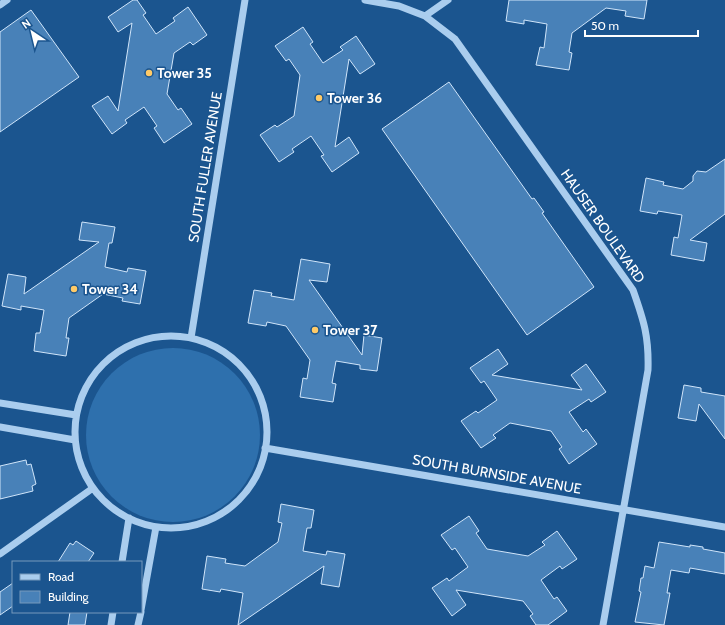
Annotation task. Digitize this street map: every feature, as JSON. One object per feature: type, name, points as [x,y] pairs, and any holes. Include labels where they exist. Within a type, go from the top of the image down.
[{"type":"street","points":[[0,5],[7,0]]},
{"type":"street","name":"SOUTH FULLER AVENUE","points":[[191,338],[245,0]]},
{"type":"street","name":"HAUSER BOULEVARD","points":[[365,0],[401,3],[425,16],[455,39],[633,290],[642,316],[648,343],[648,370],[603,625]]},
{"type":"street","points":[[425,16],[448,0]]},
{"type":"street","points":[[162,336],[191,338],[207,343],[222,351],[246,372],[256,386],[265,414],[267,428],[265,448],[254,479],[245,493],[225,511],[206,521],[190,526],[167,528],[156,527],[130,518],[109,506],[93,488],[80,465],[75,440],[76,415],[82,397],[91,380],[109,358],[121,350],[147,339],[162,336]]},
{"type":"street","points":[[0,403],[76,415]]},
{"type":"street","points":[[0,427],[75,440]]},
{"type":"street","name":"SOUTH BURNSIDE AVENUE","points":[[265,448],[725,527]]},
{"type":"street","points":[[0,554],[93,488]]},
{"type":"street","points":[[122,561],[130,518]]},
{"type":"street","points":[[142,605],[156,527]]},
{"type":"street","points":[[111,625],[113,613]]},
{"type":"street","points":[[138,625],[141,613]]},
{"type":"shaded area","points":[[173,348],[190,350],[206,355],[228,368],[240,380],[249,394],[256,410],[260,435],[258,452],[253,468],[240,490],[228,502],[214,511],[198,518],[173,522],[156,520],[140,515],[118,502],[106,490],[97,476],[90,460],[86,435],[88,418],[93,402],[106,380],[118,368],[132,359],[148,352]]},
{"type":"building","name":"Tower 35","points":[[133,0],[137,0],[146,13],[143,15],[156,34],[175,21],[173,18],[188,7],[207,35],[193,45],[190,42],[174,53],[167,94],[178,110],[181,108],[192,124],[164,143],[154,128],[157,126],[144,107],[125,120],[127,123],[112,134],[92,106],[108,96],[118,111],[132,23],[118,32],[108,17]]},
{"type":"building","points":[[509,0],[647,0],[644,19],[625,16],[626,11],[606,8],[572,33],[569,52],[572,53],[569,70],[536,65],[540,47],[544,48],[547,24],[524,20],[524,24],[506,21]]},
{"type":"building","points":[[31,10],[79,77],[0,132],[0,32]]},
{"type":"building","name":"Tower 36","points":[[303,27],[313,42],[310,44],[323,63],[343,50],[340,47],[356,36],[375,64],[360,74],[349,59],[335,147],[349,137],[359,153],[332,172],[321,156],[324,155],[311,136],[292,149],[294,152],[279,162],[260,135],[275,125],[277,127],[294,116],[300,75],[289,59],[286,61],[275,46]]},
{"type":"building","points":[[449,82],[532,199],[534,198],[544,212],[542,213],[594,287],[527,335],[382,129]]},
{"type":"building","points":[[725,159],[725,214],[690,240],[707,243],[704,261],[671,255],[674,237],[678,238],[682,215],[658,211],[657,214],[640,211],[646,178],[664,182],[663,185],[683,189],[693,181],[693,176],[697,171],[706,172]]},
{"type":"building","name":"Tower 34","points":[[82,222],[115,227],[112,243],[109,243],[105,267],[127,272],[128,268],[146,271],[140,304],[122,301],[123,298],[103,294],[69,318],[66,338],[69,338],[66,356],[34,351],[36,333],[40,333],[44,310],[21,306],[21,310],[2,306],[8,274],[26,277],[24,294],[99,242],[79,240]]},
{"type":"building","name":"Tower 37","points":[[301,259],[330,264],[327,282],[309,280],[362,355],[364,335],[382,338],[377,371],[360,369],[360,365],[336,361],[332,383],[336,384],[333,402],[300,397],[303,378],[307,379],[310,360],[286,326],[267,322],[266,326],[248,323],[254,290],[272,293],[271,296],[294,300]]},
{"type":"building","points":[[498,349],[508,364],[492,375],[582,390],[571,375],[586,364],[606,392],[591,402],[589,399],[569,412],[583,432],[586,429],[597,444],[569,464],[559,449],[562,447],[551,431],[510,423],[493,435],[496,438],[481,448],[461,421],[476,411],[478,413],[497,400],[484,381],[481,383],[470,368]]},
{"type":"building","points":[[684,385],[701,388],[701,392],[725,396],[725,439],[699,404],[696,421],[678,418]]},
{"type":"building","points":[[26,460],[27,465],[31,464],[36,484],[32,486],[33,491],[0,499],[0,466]]},
{"type":"building","points":[[281,504],[314,510],[311,528],[307,528],[303,551],[326,555],[327,551],[345,554],[339,587],[321,584],[324,566],[238,625],[243,593],[221,589],[220,592],[202,589],[207,556],[226,559],[225,563],[245,566],[278,542],[282,523],[278,522]]},
{"type":"building","points":[[469,516],[479,531],[476,533],[487,549],[528,556],[545,545],[542,542],[557,531],[577,559],[562,569],[560,566],[541,580],[554,599],[557,597],[567,611],[548,625],[536,625],[530,616],[533,614],[523,601],[456,590],[466,605],[452,616],[432,588],[447,578],[449,581],[468,567],[455,548],[452,550],[441,535]]},
{"type":"building","points":[[76,541],[94,553],[89,561],[59,561],[70,543],[73,545]]},
{"type":"building","points":[[659,542],[690,547],[690,545],[703,547],[703,549],[725,553],[725,574],[690,568],[689,573],[671,570],[667,593],[670,593],[664,625],[635,622],[641,592],[639,591],[641,578],[643,578],[645,566],[654,568]]},
{"type":"building","points":[[12,584],[12,607],[0,615],[0,592]]},
{"type":"building","points":[[70,613],[87,613],[85,625],[68,625]]},
{"type":"place","name":"Tower 35","points":[[149,73]]},
{"type":"place","name":"Tower 36","points":[[319,98]]},
{"type":"place","name":"Tower 34","points":[[74,289]]},
{"type":"place","name":"Tower 37","points":[[315,330]]}]
